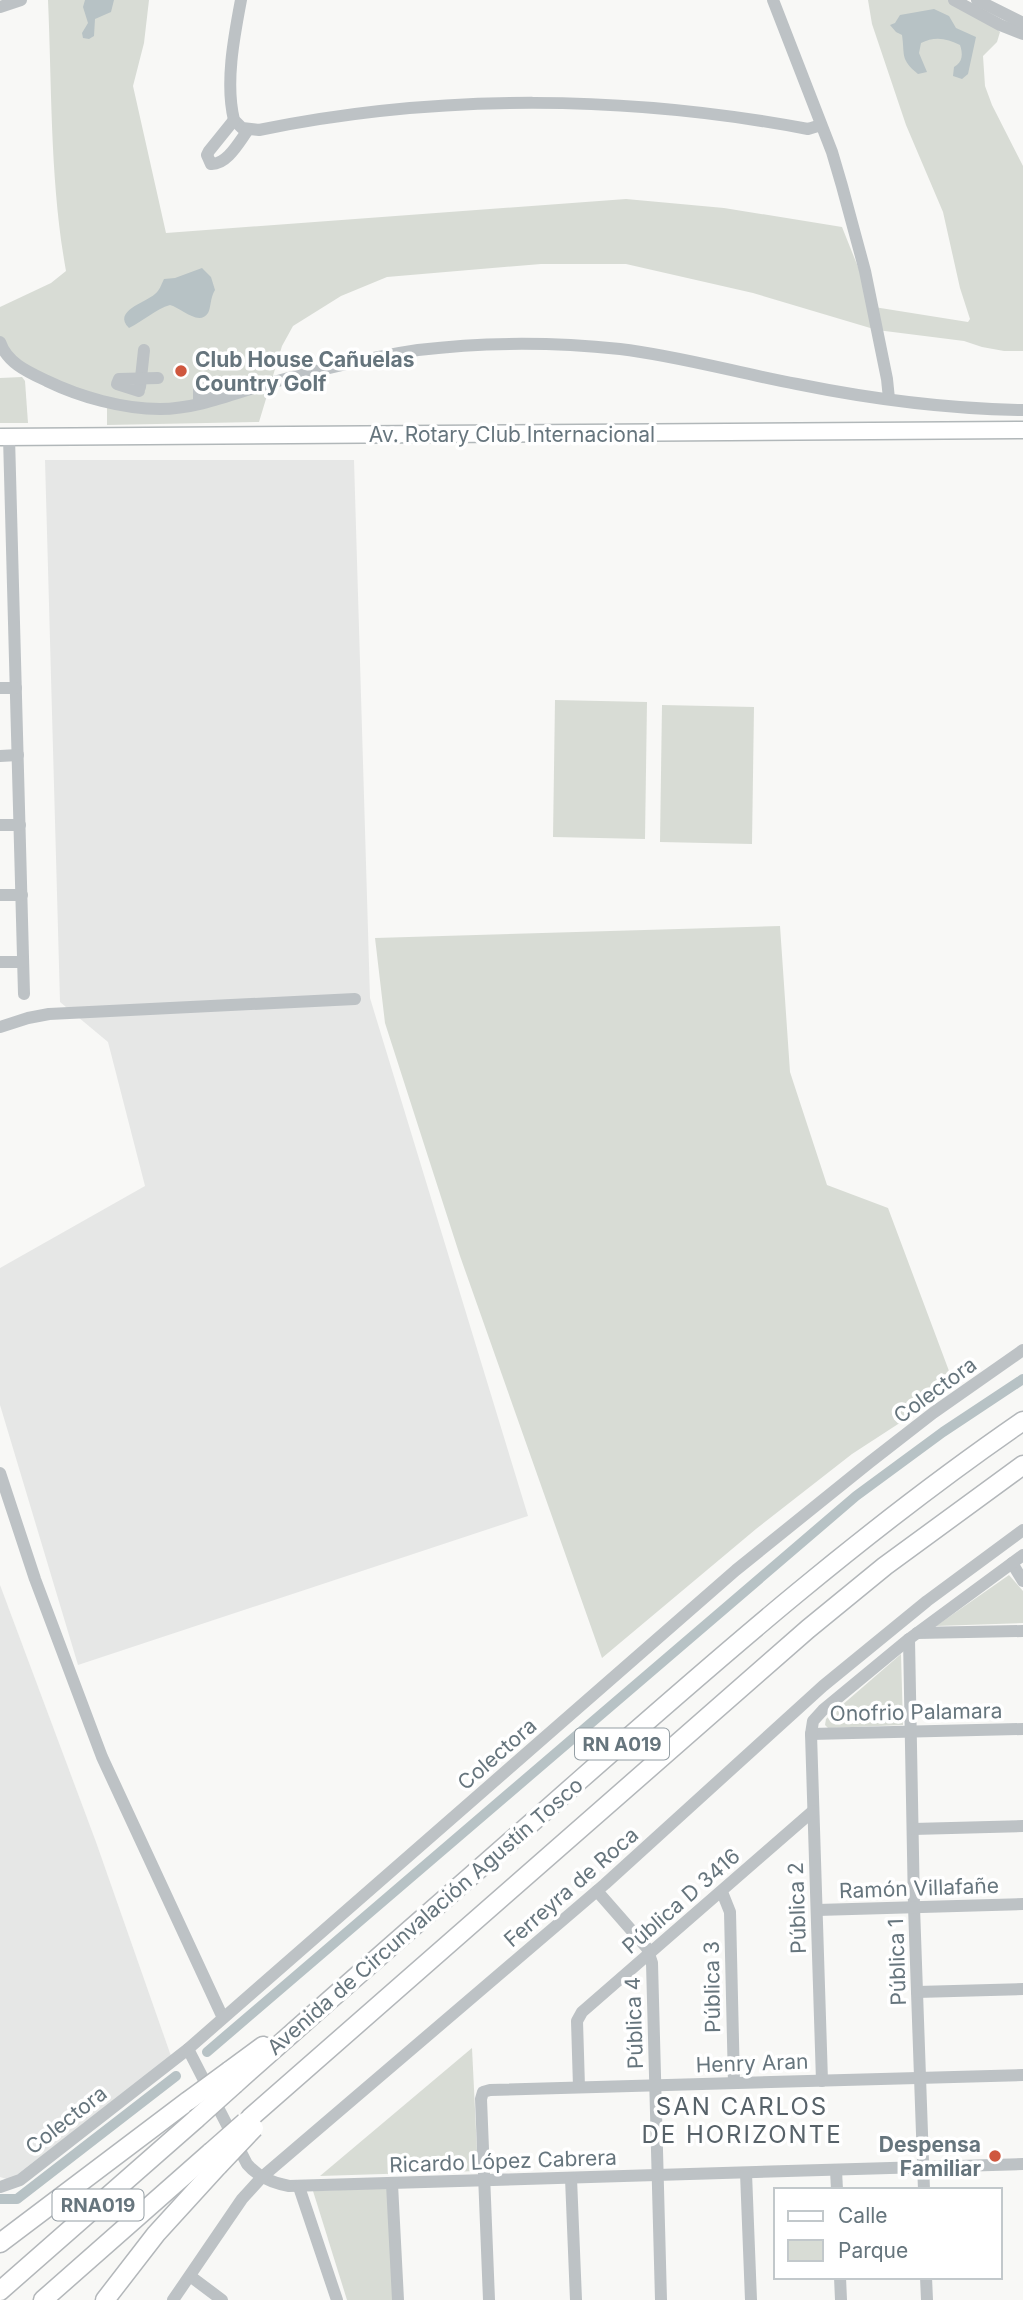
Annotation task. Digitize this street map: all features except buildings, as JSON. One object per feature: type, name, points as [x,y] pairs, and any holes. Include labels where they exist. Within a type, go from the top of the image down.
[{"type":"highway","name":"Avenida de Circunvalación Agustín Tosco","points":[[232,2078],[322,2008],[654,1714],[819,1573],[921,1494],[1023,1421]]},
{"type":"highway","name":"Avenida de Circunvalación Agustín Tosco","points":[[43,2300],[214,2159],[446,1946],[846,1597],[948,1518],[1023,1465]]},
{"type":"highway","points":[[0,2243],[188,2101],[232,2078]]},
{"type":"highway","name":"RNA019","points":[[0,2291],[196,2119],[232,2078]]},
{"type":"highway","points":[[105,2300],[214,2159]]},
{"type":"main road","name":"Av. Rotary Club Internacional","points":[[4,437],[1023,429]]},
{"type":"street","points":[[0,7],[21,0]]},
{"type":"street","points":[[241,0],[232,83],[234,120],[209,151],[207,156],[211,164],[220,163],[248,130]]},
{"type":"street","points":[[773,0],[821,125],[853,224],[883,355],[889,399]]},
{"type":"street","points":[[954,0],[1023,34]]},
{"type":"street","points":[[977,0],[1023,23]]},
{"type":"street","points":[[234,120],[248,130],[259,130],[415,108],[511,104],[643,107],[715,114],[808,129],[821,125]]},
{"type":"street","points":[[1,348],[22,368],[51,383],[98,399],[160,409],[379,356],[442,348],[564,345],[619,349],[889,399],[935,405],[1023,410]]},
{"type":"street","points":[[135,407],[144,350]]},
{"type":"street","points":[[140,385],[158,378]]},
{"type":"street","points":[[4,437],[7,621],[16,688],[24,994]]},
{"type":"street","points":[[0,688],[16,688]]},
{"type":"street","points":[[0,756],[18,755]]},
{"type":"street","points":[[0,825],[20,825]]},
{"type":"street","points":[[0,895],[22,895]]},
{"type":"street","points":[[0,962],[23,962]]},
{"type":"street","points":[[0,1027],[49,1014],[355,999]]},
{"type":"street","name":"Colectora","points":[[0,2187],[20,2180],[188,2049],[736,1570],[933,1413],[1023,1350]]},
{"type":"street","points":[[0,1473],[35,1579],[102,1757],[223,2018]]},
{"type":"street","name":"Ferreyra de Roca","points":[[173,2300],[242,2199],[262,2177],[597,1891],[823,1686],[927,1601],[1023,1530]]},
{"type":"street","points":[[811,1734],[813,1721],[823,1710],[913,1636],[1018,1559],[1023,1581]]},
{"type":"street","points":[[913,1636],[1023,1631]]},
{"type":"street","name":"Pública 1","points":[[913,1636],[911,1732],[914,1907],[924,2188]]},
{"type":"street","name":"Onofrio Palamara","points":[[811,1734],[1023,1729]]},
{"type":"street","name":"Pública 2","points":[[811,1734],[822,2081]]},
{"type":"street","name":"Pública D 3416","points":[[579,2087],[577,2021],[582,2012],[813,1811]]},
{"type":"street","points":[[913,1829],[1023,1826]]},
{"type":"street","name":"Pública 4","points":[[597,1891],[650,1953],[661,2300]]},
{"type":"street","name":"Pública 3","points":[[722,1892],[730,1912],[734,2083]]},
{"type":"street","name":"Ramón Villafañe","points":[[817,1910],[1023,1904]]},
{"type":"street","points":[[917,1992],[1023,1989]]},
{"type":"street","points":[[188,2049],[244,2159],[253,2171],[262,2177]]},
{"type":"street","name":"Henry Aran","points":[[485,2181],[481,2099],[483,2092],[490,2090],[1023,2075]]},
{"type":"street","name":"Ricardo López Cabrera","points":[[262,2177],[275,2184],[299,2187],[1023,2164]]},
{"type":"street","points":[[836,2170],[837,2188]]},
{"type":"street","points":[[746,2172],[751,2300]]},
{"type":"street","points":[[571,2178],[576,2300]]},
{"type":"street","points":[[485,2181],[489,2300]]},
{"type":"street","points":[[392,2184],[398,2300]]},
{"type":"street","points":[[299,2187],[337,2300]]},
{"type":"street","points":[[190,2276],[222,2300]]},
{"type":"street","points":[[840,2279],[841,2300]]},
{"type":"street","points":[[926,2279],[927,2300]]},
{"type":"shaded area","points":[[85,0],[114,0],[111,12],[95,19],[94,36],[89,39],[83,38],[82,33],[88,23],[83,7]]},
{"type":"shaded area","points":[[934,9],[949,16],[956,28],[976,37],[968,74],[962,79],[953,76],[954,67],[962,58],[960,45],[940,39],[921,43],[919,53],[927,72],[918,74],[906,61],[902,35],[890,25],[895,23],[900,15]]},
{"type":"shaded area","points":[[202,268],[211,277],[215,290],[209,311],[204,317],[195,317],[170,305],[129,328],[124,317],[127,312],[155,294],[164,279]]},
{"type":"shaded area","points":[[45,460],[354,460],[370,998],[528,1516],[78,1665],[0,1405],[0,1268],[145,1186],[108,1042],[60,1002]]},
{"type":"shaded area","points":[[0,1585],[96,1842],[171,2056],[10,2180],[0,2177]]},
{"type":"green space","points":[[48,0],[149,0],[144,43],[133,86],[166,233],[626,199],[724,208],[842,227],[874,307],[968,322],[970,319],[960,288],[943,212],[906,125],[872,24],[868,0],[966,0],[1000,32],[997,42],[983,56],[985,86],[1023,166],[1023,351],[1004,351],[964,341],[877,330],[753,293],[626,264],[541,264],[387,277],[341,296],[293,326],[282,346],[259,422],[107,425],[107,407],[22,368],[0,342],[0,307],[51,283],[66,271],[54,170]]},
{"type":"green space","points":[[22,377],[25,381],[28,423],[0,423],[0,378]]},
{"type":"green space","points":[[555,700],[647,702],[645,839],[553,837]]},
{"type":"green space","points":[[662,705],[754,707],[752,844],[660,842]]},
{"type":"green space","points":[[780,926],[790,1072],[827,1185],[888,1208],[955,1387],[852,1454],[756,1529],[602,1658],[460,1256],[385,1023],[375,938]]},
{"type":"green space","points":[[1009,1575],[1023,1591],[1023,1623],[936,1626]]},
{"type":"green space","points":[[901,1654],[903,1725],[828,1728],[825,1725],[826,1719]]},
{"type":"green space","points":[[472,2048],[478,2171],[320,2176]]},
{"type":"green space","points":[[390,2188],[394,2300],[347,2300],[313,2191]]},
{"type":"waterway","points":[[207,2052],[856,1496],[943,1432],[1023,1379]]},
{"type":"waterway","points":[[0,2199],[17,2199],[176,2076]]},
{"type":"place","name":"Club House Cañuelas Country Golf","points":[[181,371]]},
{"type":"place","name":"Despensa Familiar","points":[[995,2156]]},
{"type":"district","name":"SAN CARLOS DE HORIZONTE","points":[[742,2120]]}]
